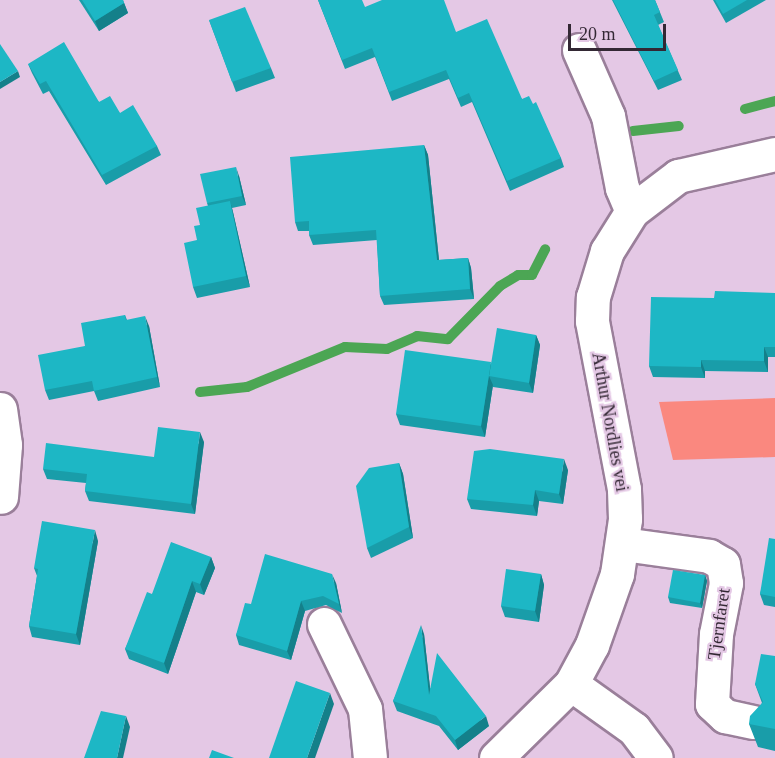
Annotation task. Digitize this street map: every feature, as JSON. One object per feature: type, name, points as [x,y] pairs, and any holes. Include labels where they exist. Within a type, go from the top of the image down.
[{"type":"street","points":[[579,51],[608,116],[622,188],[632,211]]},
{"type":"street","name":"Arthur Nordlies vei","points":[[496,758],[571,684],[606,611],[623,544],[624,489],[592,321],[598,273],[606,251],[632,211],[678,176],[775,154]]},
{"type":"street","points":[[0,409],[5,445],[1,497]]},
{"type":"street","name":"Tjernfaret","points":[[623,544],[709,556],[723,564],[726,584],[716,634],[712,704],[725,716],[753,722]]},
{"type":"street","points":[[324,624],[365,709],[370,758]]},
{"type":"street","points":[[571,684],[634,729],[656,758]]},
{"type":"shaded area","points":[[775,398],[775,457],[673,460],[659,402]]},
{"type":"building","points":[[82,0],[123,0],[124,3],[95,21]]},
{"type":"building","points":[[318,0],[362,0],[365,7],[382,0],[444,0],[456,32],[487,19],[522,99],[529,96],[533,104],[536,102],[561,158],[507,181],[469,93],[458,98],[446,70],[389,92],[372,48],[342,60]]},
{"type":"building","points":[[613,0],[655,0],[660,12],[654,15],[678,70],[654,81]]},
{"type":"building","points":[[715,0],[747,0],[723,14]]},
{"type":"building","points":[[245,7],[271,68],[232,82],[209,20]]},
{"type":"building","points":[[64,42],[99,102],[110,96],[120,113],[133,105],[157,146],[102,175],[46,81],[40,84],[28,64]]},
{"type":"building","points":[[0,44],[18,71],[0,82]]},
{"type":"building","points":[[424,145],[437,260],[468,258],[470,289],[380,296],[376,230],[309,235],[309,221],[295,222],[290,157]]},
{"type":"building","points":[[236,167],[242,196],[207,203],[200,174]]},
{"type":"building","points":[[230,201],[246,276],[193,287],[184,243],[197,240],[194,226],[200,225],[196,208]]},
{"type":"building","points":[[715,291],[775,293],[775,347],[764,347],[764,361],[701,360],[701,367],[649,366],[651,297],[714,298]]},
{"type":"building","points":[[125,315],[126,320],[145,316],[157,377],[94,391],[92,381],[45,390],[38,355],[85,346],[81,323]]},
{"type":"building","points":[[497,328],[536,335],[529,383],[489,376]]},
{"type":"building","points":[[405,350],[491,362],[481,426],[396,414]]},
{"type":"building","points":[[158,427],[200,432],[191,504],[85,491],[87,474],[43,469],[46,443],[154,457]]},
{"type":"building","points":[[490,449],[564,459],[559,494],[535,490],[533,505],[467,499],[474,451]]},
{"type":"building","points":[[399,463],[409,527],[367,548],[356,486],[369,468]]},
{"type":"building","points":[[42,521],[95,530],[76,634],[29,626],[38,569],[34,568]]},
{"type":"building","points":[[769,538],[775,539],[775,597],[760,594]]},
{"type":"building","points":[[171,542],[211,557],[200,584],[192,581],[164,663],[125,649],[147,592],[152,594]]},
{"type":"building","points":[[265,554],[332,574],[339,604],[323,596],[301,601],[287,651],[236,635],[245,603],[251,604]]},
{"type":"building","points":[[506,569],[541,574],[535,611],[501,606]]},
{"type":"building","points":[[673,570],[705,575],[700,603],[668,597]]},
{"type":"building","points":[[421,625],[429,695],[437,653],[486,716],[455,740],[436,716],[393,701]]},
{"type":"building","points":[[761,654],[775,656],[775,729],[749,724],[750,716],[763,702],[755,684]]},
{"type":"building","points":[[296,681],[330,693],[307,758],[269,758]]},
{"type":"building","points":[[101,711],[126,716],[117,758],[84,758]]},
{"type":"building","points":[[212,750],[234,758],[209,758]]},
{"type":"waterway","points":[[745,109],[775,101]]},
{"type":"waterway","points":[[633,131],[679,126]]},
{"type":"waterway","points":[[200,392],[247,387],[345,347],[387,349],[417,336],[448,339],[500,286],[518,275],[532,275],[545,249]]}]
